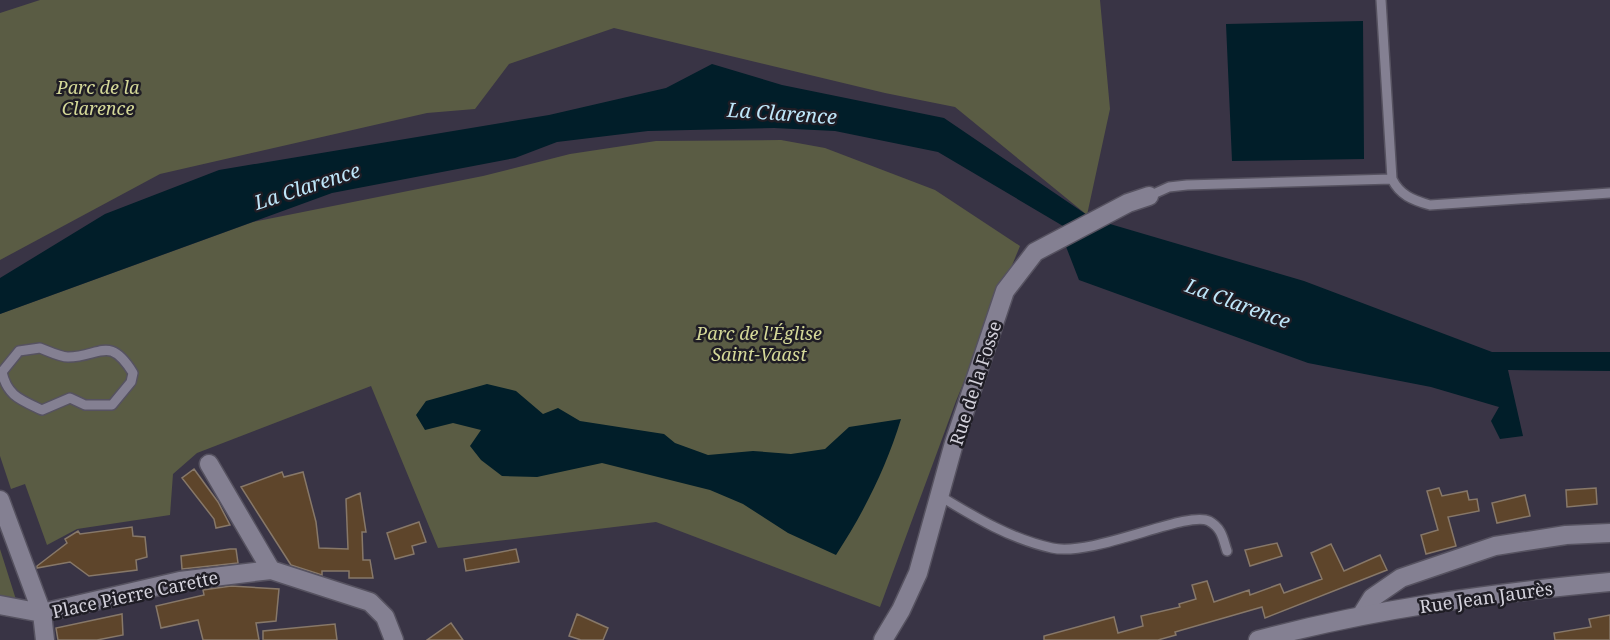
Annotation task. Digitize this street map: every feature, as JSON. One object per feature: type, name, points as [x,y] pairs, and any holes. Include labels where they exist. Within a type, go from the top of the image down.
[{"type":"street","name":"Rue de la Fosse","points":[[884,640],[918,573],[954,443],[1005,291],[1035,252],[1052,241],[1111,212],[1149,196]]},
{"type":"street","points":[[209,464],[271,570],[370,602],[385,617],[394,640]]},
{"type":"street","points":[[0,500],[42,613],[45,640]]},
{"type":"street","name":"Rue Jean Jaurès","points":[[1362,614],[1372,598],[1401,578],[1495,546],[1566,535],[1610,533]]},
{"type":"street","name":"Place Pierre Carette","points":[[0,605],[42,613],[180,581],[271,570]]},
{"type":"street","name":"Rue Jean Jaurès","points":[[1258,640],[1362,614],[1531,589],[1610,582]]},
{"type":"lane","points":[[1381,0],[1392,178],[1397,189],[1411,200],[1430,205],[1610,193]]},
{"type":"lane","points":[[1149,196],[1169,187],[1187,185],[1392,178]]},
{"type":"lane","points":[[40,348],[67,357],[103,348],[124,358],[133,373],[131,382],[111,405],[85,405],[70,398],[42,410],[19,399],[5,386],[1,372],[19,351],[40,348]]},
{"type":"lane","points":[[940,496],[997,530],[1054,549],[1101,546],[1187,520],[1208,520],[1221,530],[1227,551]]},
{"type":"green space","name":"Parc de la Clarence","points":[[40,0],[1100,0],[1110,109],[1087,215],[955,107],[885,93],[614,28],[509,64],[475,109],[427,113],[160,174],[0,260],[0,13]]},
{"type":"green space","name":"Parc de l'Église Saint-Vaast","points":[[781,140],[825,148],[935,190],[1020,246],[956,401],[880,607],[656,522],[438,548],[371,386],[197,453],[173,474],[170,515],[77,529],[47,545],[25,484],[11,489],[0,456],[0,314],[253,222],[483,176],[570,154],[656,141]]},
{"type":"green space","points":[[0,549],[19,609],[0,605]]},
{"type":"water","points":[[1363,21],[1364,159],[1232,161],[1226,24]]},
{"type":"water","name":"La Clarence","points":[[712,64],[782,85],[944,118],[1087,215],[1110,224],[1304,281],[1492,352],[1610,352],[1610,371],[1508,370],[1523,436],[1500,439],[1491,421],[1499,407],[1431,387],[1308,363],[1079,280],[1065,244],[1063,226],[938,152],[835,131],[774,128],[648,131],[557,142],[515,158],[332,193],[0,314],[0,278],[105,214],[219,170],[549,115],[666,88]]},
{"type":"water","points":[[487,384],[516,391],[543,414],[558,408],[580,421],[664,434],[675,443],[708,455],[753,451],[791,454],[825,449],[849,427],[901,419],[873,489],[836,555],[788,533],[743,504],[710,490],[602,463],[537,477],[502,476],[481,460],[470,446],[481,430],[453,423],[425,430],[416,415],[426,401]]},
{"type":"building","points":[[194,469],[218,502],[230,525],[216,528],[214,519],[182,478]]},
{"type":"building","points":[[282,472],[284,477],[303,472],[316,522],[319,548],[348,549],[346,499],[360,493],[366,532],[362,532],[363,560],[370,560],[373,578],[349,578],[349,571],[322,571],[322,575],[291,565],[241,487]]},
{"type":"building","points":[[1439,488],[1442,496],[1467,491],[1469,500],[1477,499],[1479,511],[1448,517],[1456,546],[1426,554],[1421,535],[1438,530],[1427,491]]},
{"type":"building","points":[[1596,488],[1597,504],[1567,507],[1566,490]]},
{"type":"building","points":[[1525,495],[1530,516],[1497,523],[1492,503]]},
{"type":"building","points":[[419,522],[426,542],[412,546],[414,554],[395,559],[387,533]]},
{"type":"building","points":[[132,527],[133,536],[145,537],[147,557],[136,560],[137,570],[89,576],[70,562],[37,568],[67,543],[65,539],[78,531],[80,534]]},
{"type":"building","points":[[1277,543],[1282,556],[1250,566],[1245,550]]},
{"type":"building","points":[[1331,544],[1344,571],[1380,555],[1387,570],[1265,618],[1262,607],[1175,632],[1176,635],[1158,640],[1044,640],[1044,636],[1114,617],[1118,633],[1143,626],[1141,616],[1180,607],[1179,604],[1196,599],[1192,585],[1207,581],[1214,602],[1249,590],[1250,595],[1280,584],[1284,593],[1322,579],[1311,553]]},
{"type":"building","points":[[236,549],[238,563],[182,569],[181,556]]},
{"type":"building","points":[[516,549],[519,562],[466,571],[464,559]]},
{"type":"building","points":[[231,586],[279,589],[276,621],[256,623],[259,640],[203,640],[198,620],[161,628],[156,606],[204,595],[203,590]]},
{"type":"building","points":[[122,614],[123,635],[97,640],[58,640],[56,628]]},
{"type":"building","points":[[577,614],[608,628],[603,640],[581,640],[569,636]]},
{"type":"building","points":[[1610,615],[1610,640],[1555,640],[1554,633],[1591,627],[1589,619]]},
{"type":"building","points":[[451,623],[463,640],[427,640]]},
{"type":"building","points":[[335,624],[337,640],[263,640],[263,631]]}]
